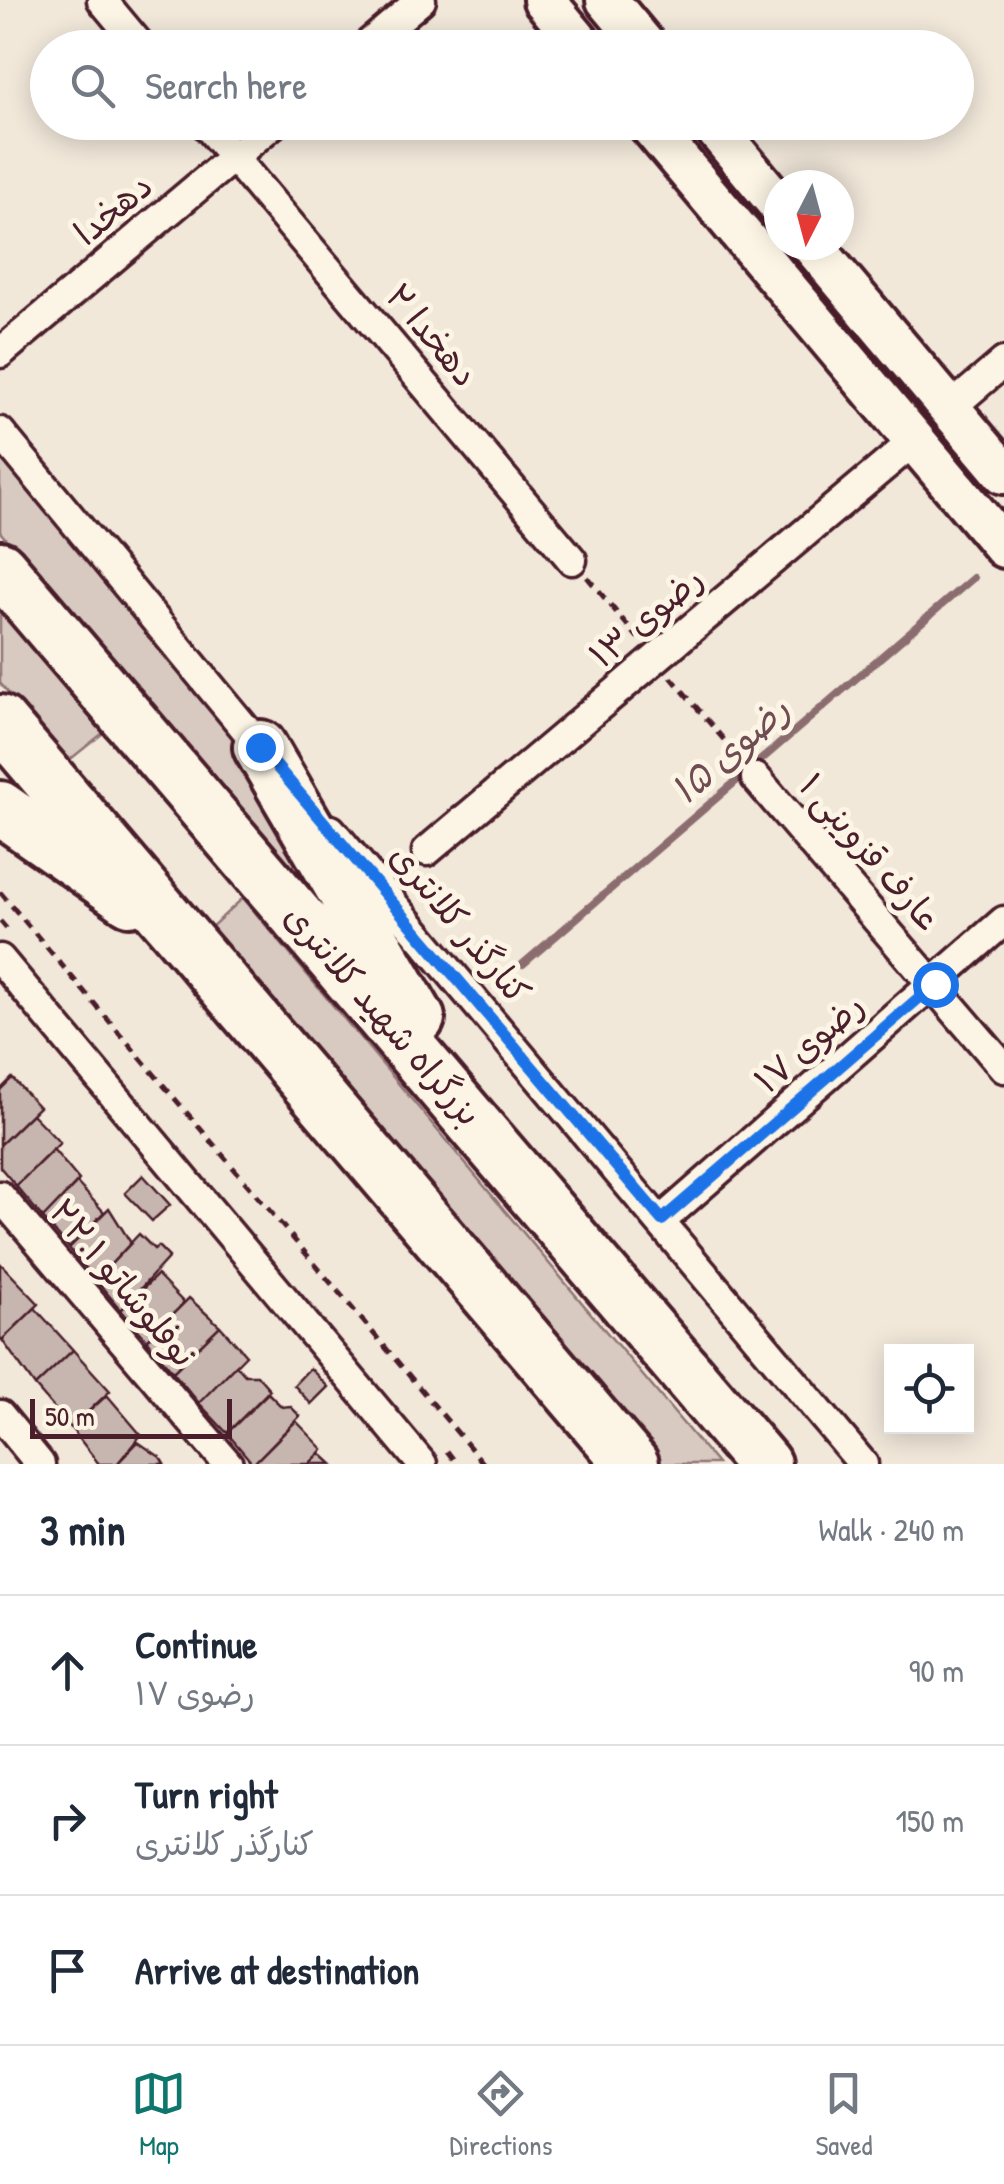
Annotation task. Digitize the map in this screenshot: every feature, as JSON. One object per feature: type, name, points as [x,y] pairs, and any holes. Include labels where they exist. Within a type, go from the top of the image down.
[{"type":"highway","name":"بزرگراه شهید کلانتری","points":[[0,568],[764,1464]]},
{"type":"highway","points":[[0,722],[632,1464]]},
{"type":"highway","points":[[260,747],[487,1136]]},
{"type":"highway","points":[[0,808],[170,926]]},
{"type":"street","points":[[102,0],[127,30]]},
{"type":"street","points":[[385,30],[421,0]]},
{"type":"street","points":[[544,0],[569,30]]},
{"type":"street","points":[[607,0],[632,30]]},
{"type":"street","name":"دهخدا ۲","points":[[219,140],[572,560]]},
{"type":"street","name":"دهخدا","points":[[0,353],[254,140]]},
{"type":"street","points":[[662,140],[1004,547]]},
{"type":"street","points":[[725,140],[764,187]]},
{"type":"street","points":[[825,260],[1004,474]]},
{"type":"street","points":[[950,408],[1004,362]]},
{"type":"street","name":"کنارگذر کلانتری","points":[[0,432],[864,1464]]},
{"type":"street","name":"رضوی ۱۳","points":[[427,852],[914,441]]},
{"type":"street","name":"عارف قزوینی ۱","points":[[756,778],[1004,1068]]},
{"type":"street","name":"رضوی ۱۷","points":[[662,1220],[1004,921]]},
{"type":"street","points":[[0,959],[422,1464]]},
{"type":"street","name":"نوفلوشاتو ۲۲.۱","points":[[0,1196],[228,1464]]},
{"type":"street","points":[[0,1415],[40,1464]]},
{"type":"path","points":[[0,892],[484,1464]]},
{"type":"shaded area","points":[[0,451],[233,731],[354,946],[0,532]]},
{"type":"shaded area","points":[[0,611],[103,733],[67,762],[0,683]]},
{"type":"shaded area","points":[[243,898],[717,1464],[661,1464],[210,928]]},
{"type":"building","points":[[12,1078],[39,1107],[0,1145],[0,1090]]},
{"type":"building","points":[[32,1114],[60,1143],[16,1186],[0,1167],[0,1145]]},
{"type":"building","points":[[53,1149],[79,1180],[43,1218],[16,1186]]},
{"type":"building","points":[[143,1175],[170,1205],[152,1221],[125,1193]]},
{"type":"building","points":[[77,1183],[104,1212],[69,1248],[43,1218]]},
{"type":"building","points":[[109,1208],[131,1243],[96,1280],[69,1248]]},
{"type":"building","points":[[139,1234],[169,1257],[121,1310],[96,1280]]},
{"type":"building","points":[[0,1263],[39,1304],[2,1340],[0,1338]]},
{"type":"building","points":[[157,1275],[184,1303],[147,1340],[121,1310]]},
{"type":"building","points":[[189,1298],[220,1326],[173,1372],[147,1340]]},
{"type":"building","points":[[35,1308],[73,1350],[35,1386],[2,1340]]},
{"type":"building","points":[[220,1326],[246,1355],[199,1403],[173,1372]]},
{"type":"building","points":[[73,1350],[110,1391],[71,1428],[35,1386]]},
{"type":"building","points":[[236,1365],[245,1375],[257,1375],[270,1390],[227,1433],[199,1403]]},
{"type":"building","points":[[310,1368],[328,1387],[311,1404],[294,1385]]},
{"type":"building","points":[[268,1393],[282,1407],[290,1406],[300,1416],[253,1464],[227,1433]]},
{"type":"building","points":[[107,1395],[141,1435],[117,1464],[99,1464],[71,1428]]},
{"type":"building","points":[[296,1421],[323,1449],[309,1464],[253,1464]]},
{"type":"building","points":[[138,1442],[160,1457],[164,1464],[117,1464]]},
{"type":"building","points":[[320,1453],[332,1464],[309,1464]]},
{"type":"waterway","name":"رضوی ۱۵","points":[[523,964],[973,578]]},
{"type":"route","points":[[260,747],[662,1220],[935,984]]}]
